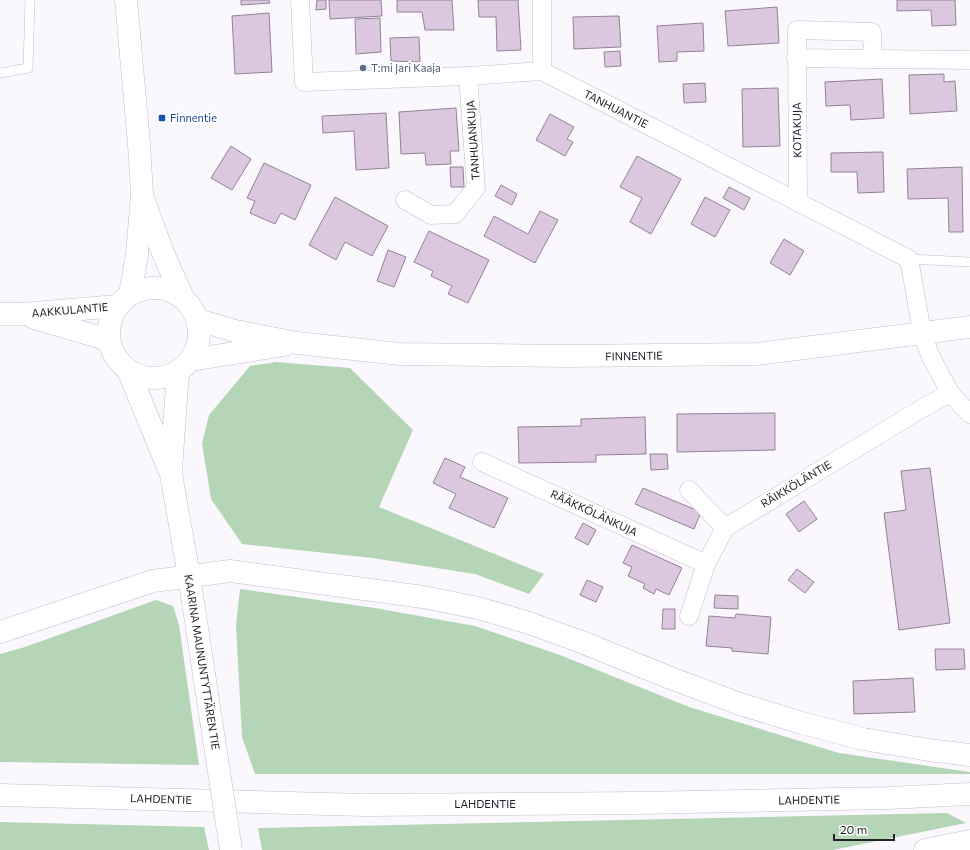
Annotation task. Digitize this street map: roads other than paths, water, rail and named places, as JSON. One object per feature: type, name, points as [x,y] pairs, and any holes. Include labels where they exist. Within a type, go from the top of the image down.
[{"type":"main road","points":[[126,0],[142,194],[137,255],[124,300],[112,317],[109,329],[109,340],[113,352],[119,362],[128,370],[140,376],[153,379],[166,377],[185,366],[198,348],[200,334],[198,320],[192,307],[182,296],[163,253],[142,194]]},
{"type":"main road","points":[[124,300],[143,289],[156,287],[170,290],[182,296]]},
{"type":"main road","name":"AAKKULANTIE","points":[[0,314],[23,314],[124,300]]},
{"type":"main road","name":"AAKKULANTIE","points":[[23,314],[109,340]]},
{"type":"main road","name":"FINNENTIE","points":[[198,320],[235,331],[297,343],[400,354],[565,356],[757,354],[970,327]]},
{"type":"main road","name":"FINNENTIE","points":[[185,366],[297,343]]},
{"type":"main road","name":"KAARINA MAUNUNTYTTÄREN TIE","points":[[171,474],[185,366]]},
{"type":"main road","name":"KAARINA MAUNUNTYTTÄREN TIE","points":[[128,370],[171,474],[189,576],[231,850]]},
{"type":"main road","points":[[0,632],[154,581],[230,571],[415,595],[478,608],[526,622],[579,641],[740,704],[802,723],[863,739],[970,755]]},
{"type":"main road","name":"LAHDENTIE","points":[[0,795],[363,805],[638,803],[888,798],[970,794]]},
{"type":"main road","points":[[925,850],[970,841]]},
{"type":"street","points":[[300,0],[304,82],[468,76],[542,71],[542,0]]},
{"type":"street","name":"KOTAKUJA","points":[[798,202],[797,30],[872,32],[873,59]]},
{"type":"street","points":[[796,58],[970,60]]},
{"type":"street","name":"TANHUANTIE","points":[[542,71],[909,259]]},
{"type":"street","name":"TANHUANKUJA","points":[[405,200],[431,215],[455,214],[476,188],[468,76]]},
{"type":"street","points":[[909,259],[922,332],[930,355],[950,393],[970,414]]},
{"type":"street","name":"RÄIKKÖLÄNTIE","points":[[725,528],[921,409],[950,393]]},
{"type":"street","name":"RÄÄKKÖLÄNKUJA","points":[[482,462],[706,564]]},
{"type":"street","points":[[689,490],[725,528],[706,564],[689,616]]},
{"type":"lane","points":[[0,73],[28,68],[30,0]]},
{"type":"lane","points":[[909,259],[970,262]]},
{"type":"place","name":"T:mi Jari Kaaja","points":[[363,68]]},
{"type":"place","name":"Finnentie","points":[[162,118]]}]
